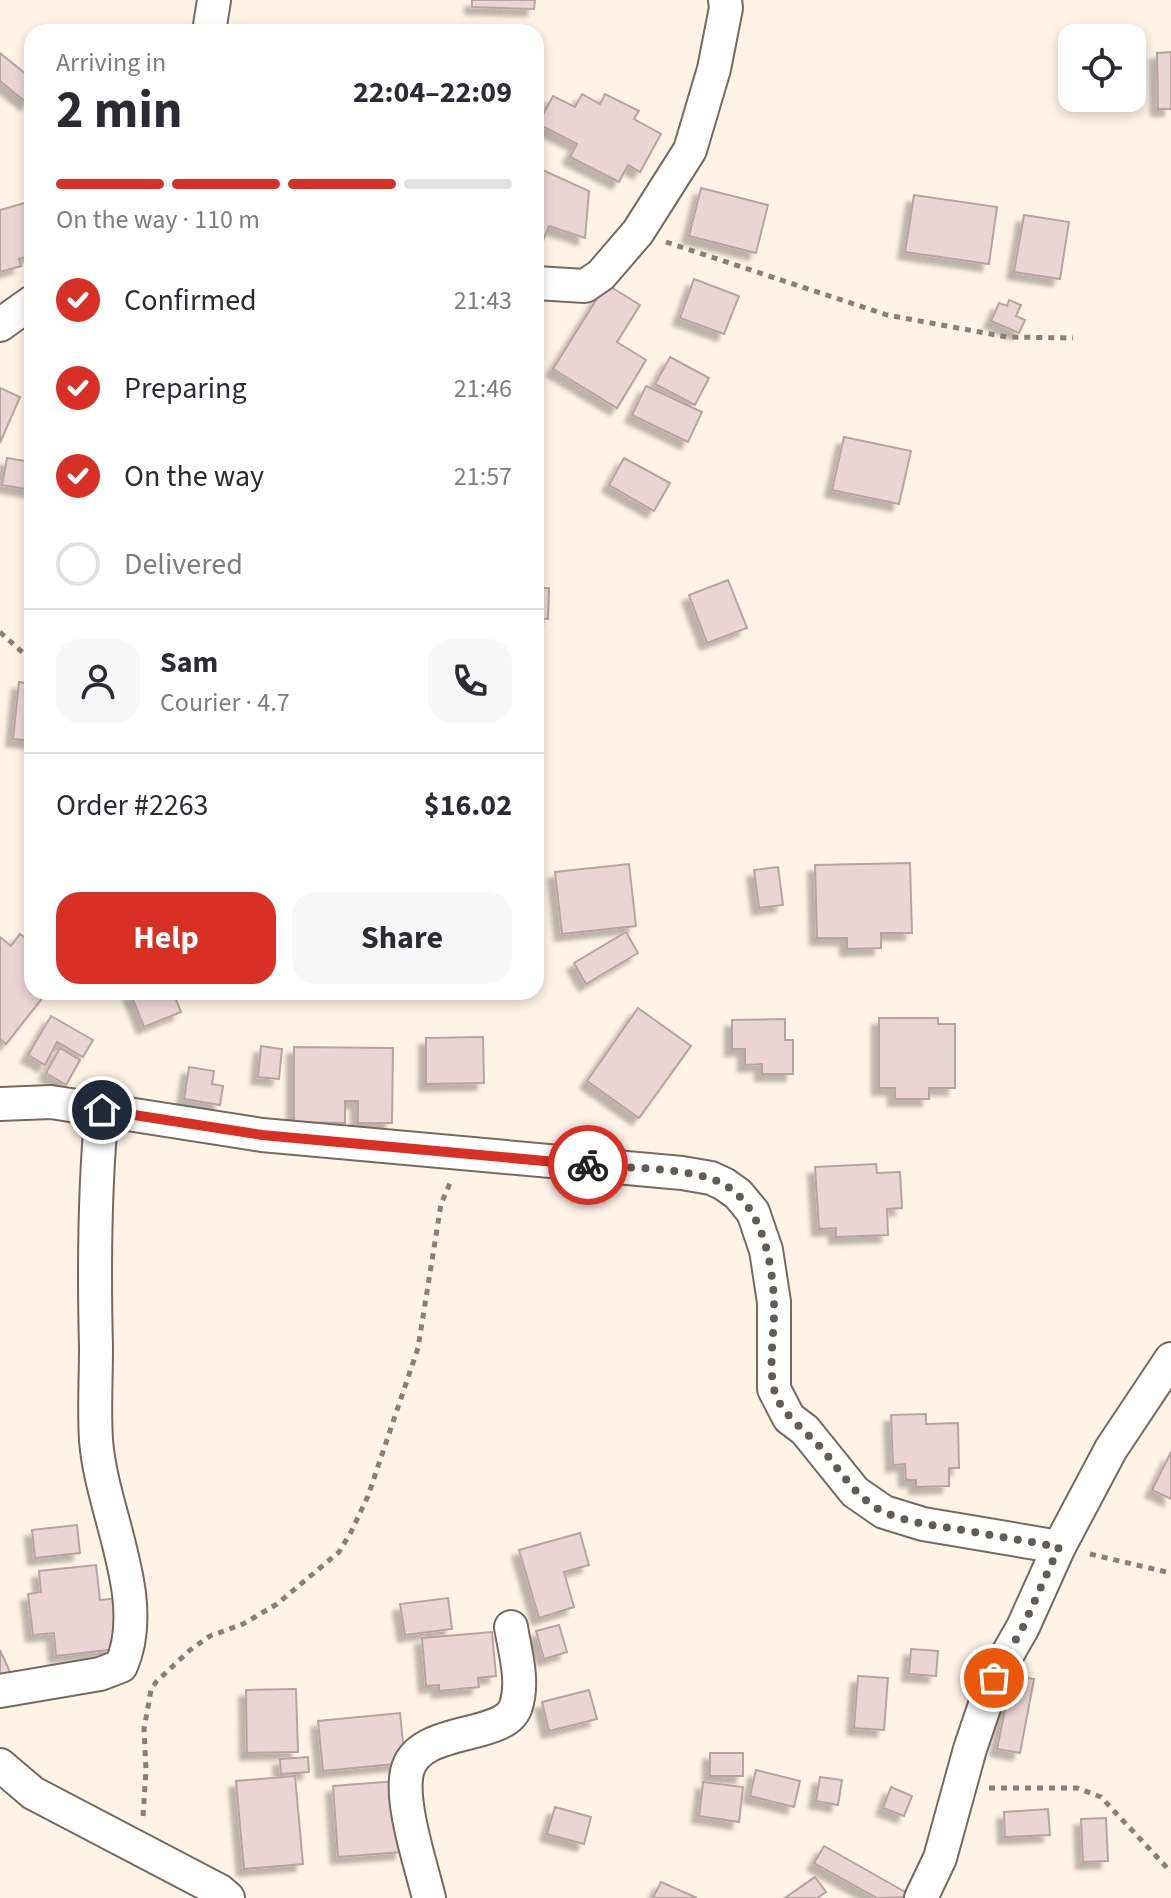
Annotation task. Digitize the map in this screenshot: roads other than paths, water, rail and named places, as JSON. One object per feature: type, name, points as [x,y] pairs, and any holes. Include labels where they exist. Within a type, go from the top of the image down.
[{"type":"street","points":[[210,24],[214,0]]},
{"type":"street","points":[[544,283],[585,286],[601,275],[638,232],[690,150],[714,69],[725,0]]},
{"type":"street","points":[[0,325],[24,308]]},
{"type":"street","points":[[0,1104],[51,1102],[262,1135],[711,1178],[738,1194],[753,1212],[766,1250],[774,1302],[774,1389],[780,1405],[789,1418],[820,1446],[855,1492],[884,1512],[923,1524],[1059,1547]]},
{"type":"street","points":[[0,1691],[100,1674],[121,1666],[129,1648],[132,1623],[128,1588],[114,1522],[99,1473],[96,1435],[94,1246],[96,1169],[102,1110]]},
{"type":"street","points":[[921,1898],[940,1858],[994,1678],[1023,1627],[1059,1547],[1111,1449],[1171,1359]]},
{"type":"street","points":[[429,1898],[404,1790],[407,1769],[415,1754],[434,1743],[505,1720],[516,1709],[519,1689],[511,1627]]},
{"type":"street","points":[[1,1769],[33,1793],[228,1898]]}]
